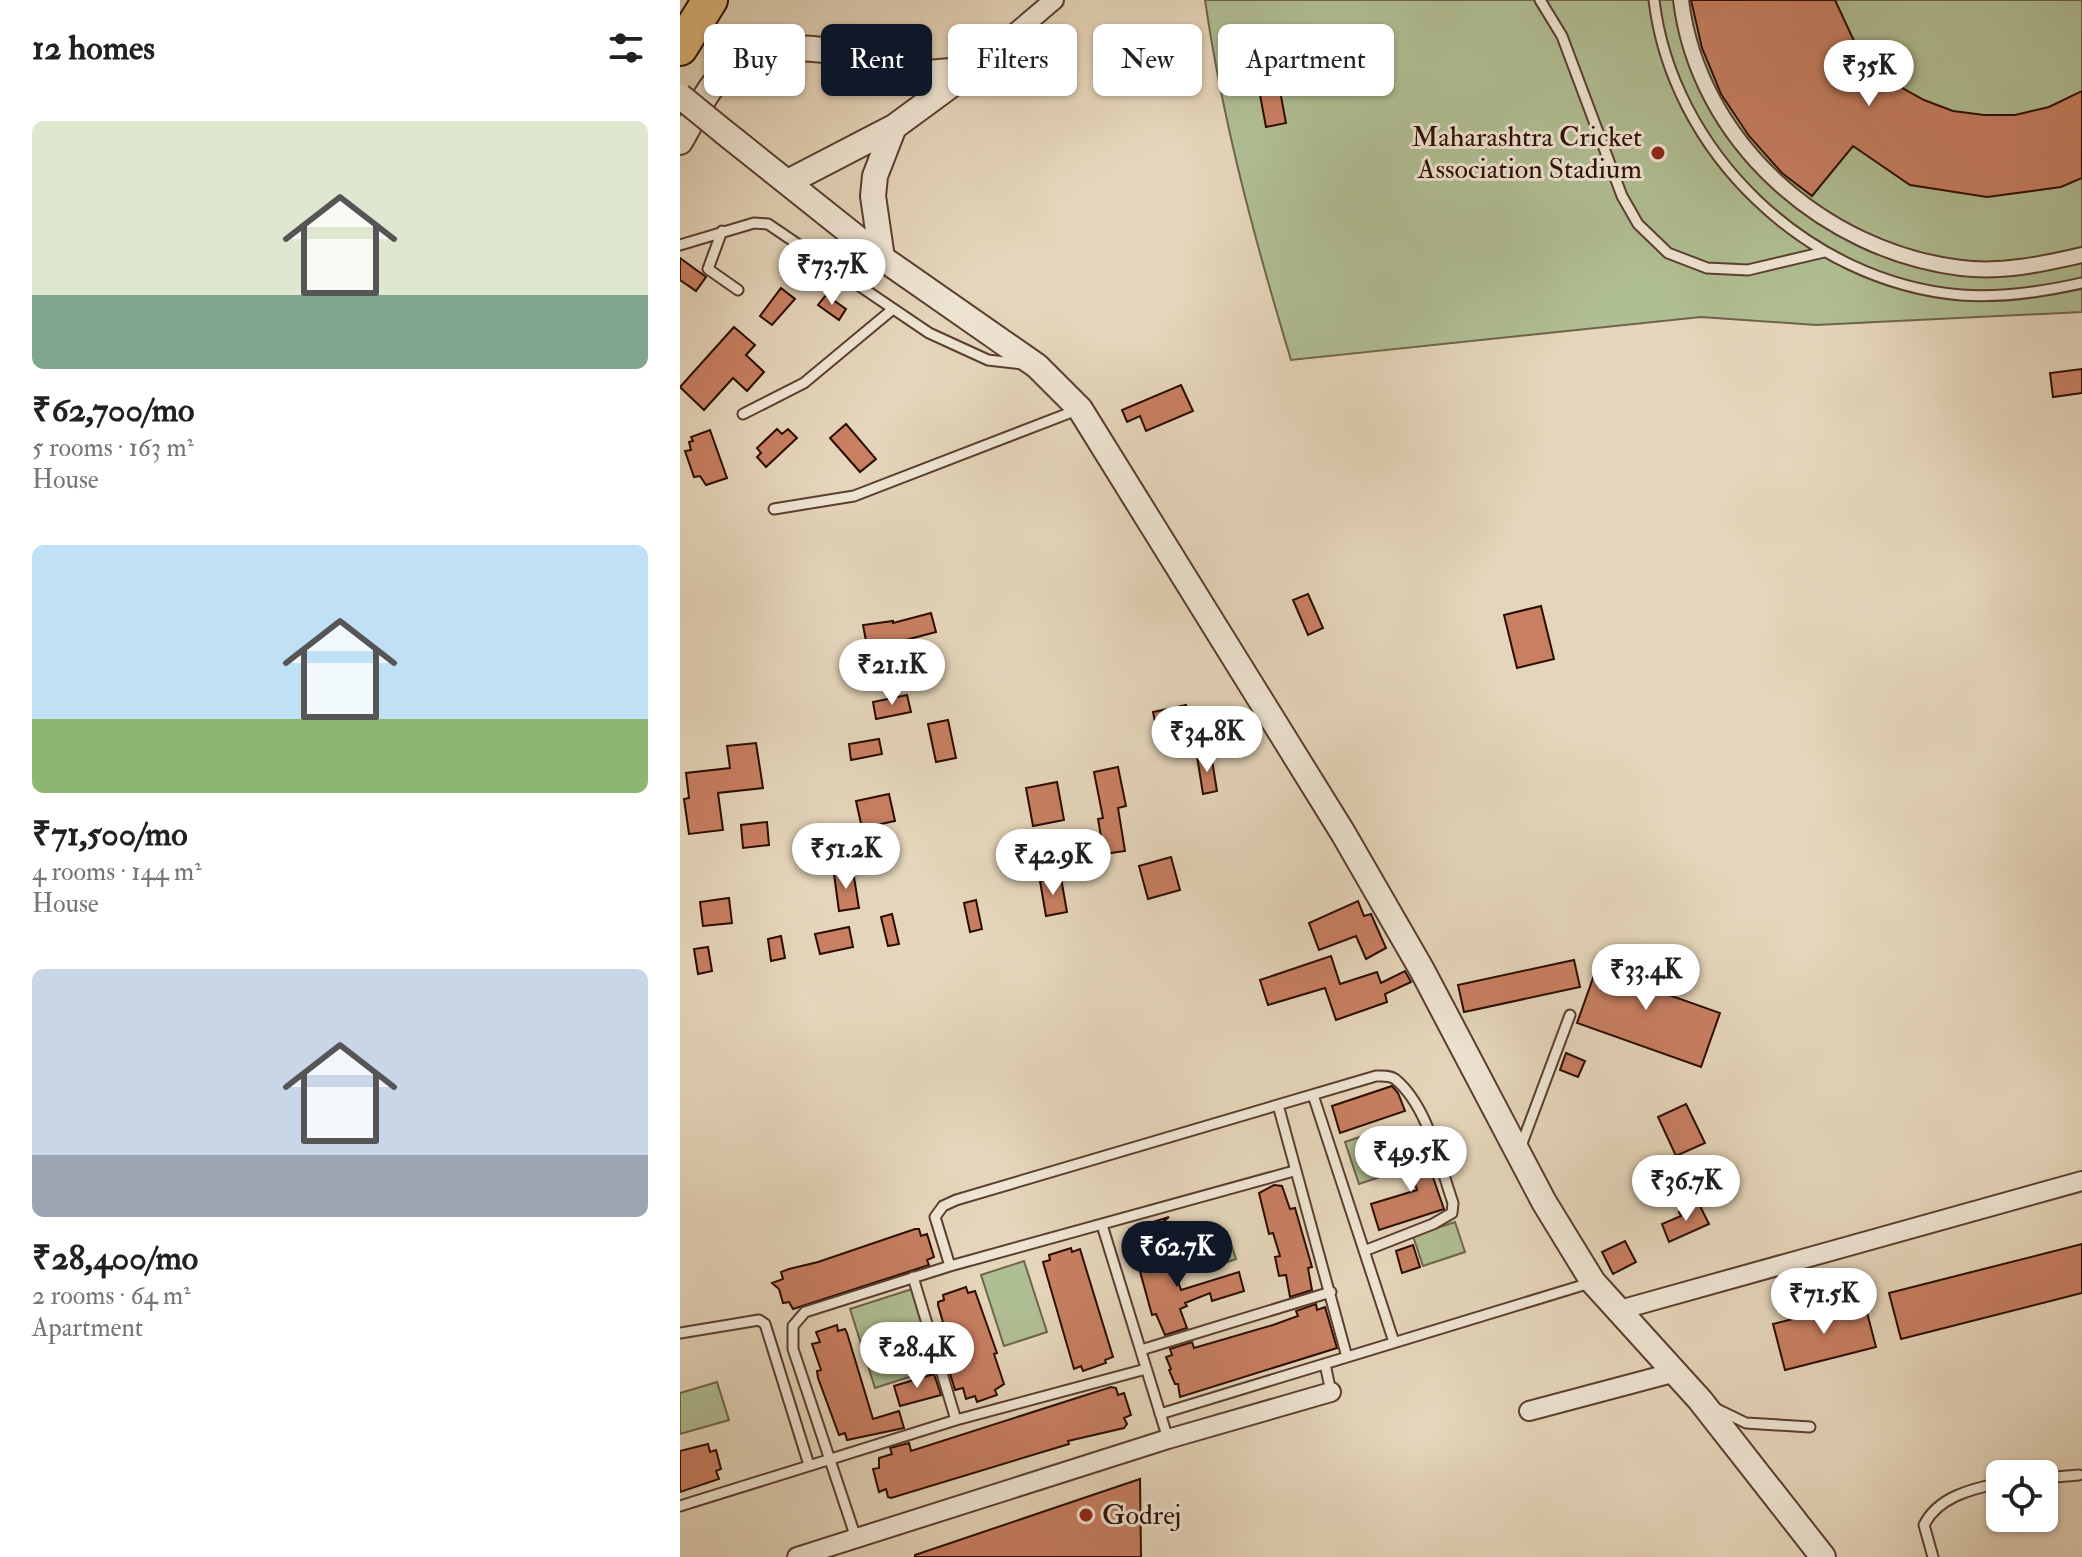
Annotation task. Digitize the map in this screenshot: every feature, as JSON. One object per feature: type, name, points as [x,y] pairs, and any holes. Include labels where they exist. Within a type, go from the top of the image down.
[{"type":"highway","points":[[680,48],[710,0]]},
{"type":"street","points":[[1026,24],[1054,0]]},
{"type":"street","points":[[1681,0],[1684,21],[1705,84],[1739,141],[1784,190],[1837,228],[1898,255],[1962,268],[2028,267],[2082,255]]},
{"type":"street","points":[[680,142],[721,75],[744,59],[781,49],[812,49],[847,55],[880,69],[905,73],[948,70]]},
{"type":"street","points":[[788,182],[894,127],[948,87]]},
{"type":"street","points":[[680,96],[882,258],[1037,366],[1080,409],[1343,833],[1422,970],[1518,1154],[1593,1282],[1672,1373],[1700,1400],[1823,1557]]},
{"type":"street","points":[[882,258],[873,196],[875,176],[894,127]]},
{"type":"street","points":[[1616,1311],[2082,1181]]},
{"type":"street","points":[[1529,1411],[1672,1373]]},
{"type":"street","points":[[797,1557],[1168,1439],[1331,1392]]},
{"type":"lane","points":[[1540,0],[1562,36],[1622,196],[1638,224],[1668,253],[1707,268],[1748,270],[1824,252]]},
{"type":"lane","points":[[1654,0],[1658,27],[1681,95],[1717,157],[1766,210],[1824,252],[1890,280],[1960,295],[2032,294],[2082,283]]},
{"type":"lane","points":[[680,245],[754,223],[768,224],[929,333],[988,360],[1037,366]]},
{"type":"lane","points":[[722,231],[708,269],[738,290]]},
{"type":"lane","points":[[743,414],[804,383],[893,309]]},
{"type":"lane","points":[[774,509],[854,496],[1080,409]]},
{"type":"lane","points":[[1518,1154],[1570,1015]]},
{"type":"lane","points":[[950,1266],[935,1217],[943,1206],[1376,1076],[1395,1079],[1418,1107],[1453,1203],[1452,1213],[1433,1224],[1364,1251]]},
{"type":"lane","points":[[1313,1095],[1394,1342]]},
{"type":"lane","points":[[1278,1105],[1347,1357]]},
{"type":"lane","points":[[856,1538],[793,1349],[793,1326],[805,1312],[950,1266],[1294,1171]]},
{"type":"lane","points":[[1102,1225],[1168,1439]]},
{"type":"lane","points":[[913,1277],[956,1420]]},
{"type":"lane","points":[[1160,1414],[1593,1282]]},
{"type":"lane","points":[[1141,1350],[1331,1292]]},
{"type":"lane","points":[[680,1333],[759,1320],[765,1324],[809,1465]]},
{"type":"lane","points":[[1325,1364],[1331,1392]]},
{"type":"lane","points":[[680,1506],[956,1420],[1146,1369]]},
{"type":"lane","points":[[1700,1400],[1746,1423],[1810,1427]]},
{"type":"lane","points":[[2058,1477],[2079,1475]]},
{"type":"lane","points":[[1933,1557],[1924,1525],[1939,1504],[1986,1488]]},
{"type":"green space","name":"Maharashtra Cricket Association Stadium","points":[[1205,0],[2082,0],[2082,312],[1816,325],[1701,317],[1291,360],[1241,182],[1222,96],[1394,96],[1394,24],[1218,24],[1218,76]]},
{"type":"green space","points":[[1390,1127],[1404,1169],[1359,1184],[1345,1142]]},
{"type":"green space","points":[[1455,1222],[1465,1252],[1423,1266],[1413,1236]]},
{"type":"green space","points":[[1227,1232],[1236,1259],[1198,1272],[1189,1245]]},
{"type":"green space","points":[[1024,1261],[1047,1332],[1004,1346],[981,1275]]},
{"type":"green space","points":[[912,1289],[937,1368],[875,1388],[850,1309]]},
{"type":"green space","points":[[717,1382],[729,1420],[680,1434],[680,1393]]},
{"type":"building","points":[[1691,0],[1835,0],[1854,41],[1874,65],[1897,85],[1953,111],[2015,115],[2049,107],[2082,91],[2082,178],[2061,187],[1987,197],[1910,185],[1853,146],[1812,196],[1782,173],[1749,136],[1721,94],[1702,48]]},
{"type":"building","points":[[1260,96],[1281,96],[1286,123],[1266,127]]},
{"type":"building","points":[[680,258],[706,277],[696,291],[680,280]]},
{"type":"building","points":[[781,288],[795,299],[772,325],[760,316]]},
{"type":"building","points":[[826,295],[846,309],[839,320],[818,305]]},
{"type":"building","points":[[734,327],[755,345],[746,355],[764,372],[747,391],[733,378],[704,410],[680,387]]},
{"type":"building","points":[[2082,369],[2082,393],[2053,397],[2050,373]]},
{"type":"building","points":[[1181,385],[1193,411],[1146,431],[1140,416],[1127,422],[1122,410]]},
{"type":"building","points":[[846,424],[876,459],[860,472],[830,438]]},
{"type":"building","points":[[777,429],[782,434],[788,429],[797,438],[766,467],[757,457],[761,453],[757,448]]},
{"type":"building","points":[[710,430],[727,478],[706,485],[700,476],[694,477],[685,451],[691,450],[691,437]]},
{"type":"building","points":[[1308,594],[1323,628],[1308,635],[1293,600]]},
{"type":"building","points":[[1541,606],[1554,659],[1517,668],[1504,615]]},
{"type":"building","points":[[931,613],[936,632],[898,642],[902,659],[871,667],[863,625],[893,623]]},
{"type":"building","points":[[907,695],[911,712],[876,719],[873,702]]},
{"type":"building","points":[[1186,705],[1193,740],[1160,747],[1153,712]]},
{"type":"building","points":[[948,720],[956,758],[936,762],[928,724]]},
{"type":"building","points":[[879,739],[882,754],[851,760],[849,744]]},
{"type":"building","points":[[756,743],[763,788],[718,793],[723,830],[689,834],[684,799],[689,798],[686,773],[730,768],[727,746]]},
{"type":"building","points":[[1211,754],[1217,791],[1203,794],[1197,756]]},
{"type":"building","points":[[1118,767],[1126,806],[1118,808],[1125,851],[1104,854],[1098,819],[1103,818],[1094,772]]},
{"type":"building","points":[[1057,782],[1064,820],[1033,826],[1026,788]]},
{"type":"building","points":[[889,794],[895,821],[862,828],[856,801]]},
{"type":"building","points":[[767,822],[769,845],[743,848],[741,825]]},
{"type":"building","points":[[845,826],[847,844],[824,847],[822,829]]},
{"type":"building","points":[[1171,857],[1180,890],[1148,899],[1139,866]]},
{"type":"building","points":[[853,871],[859,908],[839,911],[834,874]]},
{"type":"building","points":[[1061,878],[1067,912],[1046,916],[1040,881]]},
{"type":"building","points":[[729,898],[732,923],[703,926],[700,902]]},
{"type":"building","points":[[976,900],[982,929],[970,932],[964,903]]},
{"type":"building","points":[[1358,901],[1364,916],[1371,914],[1386,948],[1366,959],[1356,936],[1319,950],[1309,923]]},
{"type":"building","points":[[892,914],[899,944],[888,946],[881,917]]},
{"type":"building","points":[[849,927],[853,947],[820,954],[815,934]]},
{"type":"building","points":[[781,936],[785,958],[771,961],[768,939]]},
{"type":"building","points":[[708,947],[712,971],[698,974],[694,949]]},
{"type":"building","points":[[1603,950],[1656,969],[1649,988],[1720,1013],[1701,1067],[1577,1023]]},
{"type":"building","points":[[1331,956],[1340,984],[1377,972],[1381,983],[1405,971],[1411,982],[1385,994],[1387,1002],[1336,1020],[1325,988],[1268,1005],[1260,980]]},
{"type":"building","points":[[1574,960],[1580,987],[1464,1012],[1458,985]]},
{"type":"building","points":[[1566,1053],[1585,1061],[1578,1077],[1560,1070]]},
{"type":"building","points":[[1392,1086],[1405,1111],[1340,1133],[1332,1106]]},
{"type":"building","points":[[1686,1104],[1705,1143],[1676,1156],[1658,1117]]},
{"type":"building","points":[[1421,1143],[1444,1209],[1379,1230],[1371,1204],[1417,1190],[1404,1148]]},
{"type":"building","points":[[1274,1185],[1282,1186],[1290,1209],[1295,1208],[1312,1267],[1308,1268],[1312,1290],[1290,1297],[1286,1275],[1279,1276],[1275,1257],[1280,1256],[1273,1233],[1269,1234],[1259,1193]]},
{"type":"building","points":[[1698,1202],[1709,1224],[1669,1242],[1662,1224],[1681,1216],[1679,1212]]},
{"type":"building","points":[[1169,1217],[1139,1242],[1130,1229]]},
{"type":"building","points":[[919,1229],[921,1236],[927,1234],[934,1257],[927,1260],[929,1265],[793,1309],[789,1302],[783,1303],[779,1289],[772,1283],[783,1279],[781,1272]]},
{"type":"building","points":[[1625,1241],[1636,1262],[1613,1274],[1602,1252]]},
{"type":"building","points":[[2082,1244],[2082,1293],[1901,1339],[1889,1293]]},
{"type":"building","points":[[1413,1245],[1420,1267],[1402,1273],[1396,1251]]},
{"type":"building","points":[[1167,1247],[1181,1290],[1239,1272],[1244,1291],[1212,1301],[1210,1293],[1185,1303],[1187,1306],[1180,1309],[1187,1328],[1165,1335],[1156,1314],[1152,1315],[1136,1257]]},
{"type":"building","points":[[1071,1248],[1072,1252],[1080,1249],[1113,1357],[1105,1360],[1106,1363],[1083,1371],[1081,1366],[1074,1369],[1043,1262],[1050,1260],[1049,1255]]},
{"type":"building","points":[[966,1287],[968,1293],[975,1291],[997,1353],[994,1354],[1004,1384],[995,1390],[997,1395],[977,1402],[975,1396],[966,1399],[963,1388],[955,1390],[949,1370],[955,1368],[954,1360],[938,1305],[944,1300],[943,1295]]},
{"type":"building","points":[[1864,1301],[1876,1347],[1785,1370],[1773,1324]]},
{"type":"building","points":[[1316,1304],[1317,1310],[1325,1307],[1337,1348],[1180,1397],[1178,1384],[1175,1384],[1166,1357],[1172,1355],[1170,1349],[1192,1342],[1194,1348],[1273,1325],[1298,1316],[1296,1311]]},
{"type":"building","points":[[837,1325],[838,1331],[845,1329],[847,1333],[873,1419],[899,1411],[904,1428],[847,1440],[845,1433],[839,1435],[818,1378],[817,1371],[821,1370],[812,1344],[820,1342],[816,1332]]},
{"type":"building","points":[[934,1374],[941,1395],[900,1406],[894,1386]]},
{"type":"building","points":[[1111,1387],[1116,1388],[1118,1395],[1124,1393],[1131,1415],[1124,1418],[1127,1424],[1124,1428],[1068,1441],[1069,1444],[891,1498],[886,1489],[879,1492],[873,1469],[879,1468],[879,1458],[892,1454],[890,1448],[909,1443],[911,1451]]},
{"type":"building","points":[[708,1444],[710,1452],[716,1450],[721,1469],[716,1471],[719,1479],[680,1492],[680,1451]]},
{"type":"building","name":"Godrej","points":[[1140,1479],[1141,1557],[915,1557],[915,1555]]},
{"type":"place","name":"Maharashtra Cricket Association Stadium","points":[[1658,153]]},
{"type":"place","name":"Godrej","points":[[1086,1515]]}]
